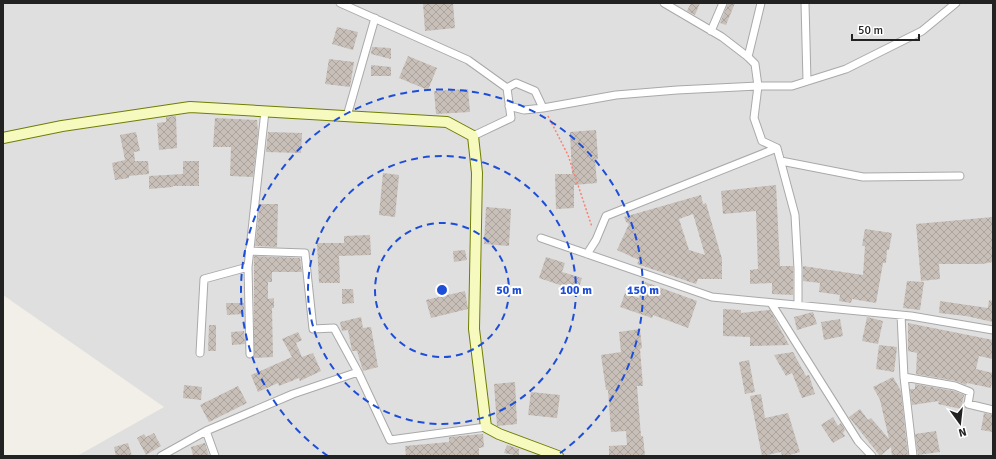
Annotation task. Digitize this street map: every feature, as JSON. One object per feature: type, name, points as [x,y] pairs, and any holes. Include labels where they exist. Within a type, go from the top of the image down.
[{"type":"main road","points":[[3,138],[62,126],[190,106],[447,122],[473,136],[477,173],[474,329],[486,427],[499,434],[558,456]]},
{"type":"street","points":[[340,3],[468,60],[507,88],[511,118],[473,136]]},
{"type":"street","points":[[664,3],[711,31],[748,57],[755,64],[758,86],[754,118],[762,141],[777,148],[795,215],[798,305]]},
{"type":"street","points":[[711,31],[723,3]]},
{"type":"street","points":[[748,57],[761,3]]},
{"type":"street","points":[[805,3],[807,81]]},
{"type":"street","points":[[509,106],[524,110],[544,108],[616,95],[677,90],[792,86],[846,68],[922,31],[956,3]]},
{"type":"street","points":[[347,116],[375,18]]},
{"type":"street","points":[[507,88],[516,83],[535,91],[544,108]]},
{"type":"street","points":[[250,354],[248,267],[265,111]]},
{"type":"street","points":[[586,254],[596,240],[606,216],[777,148]]},
{"type":"street","points":[[781,161],[862,177],[960,176]]},
{"type":"street","points":[[541,238],[712,298],[901,315],[993,330]]},
{"type":"street","points":[[249,251],[305,253],[313,329],[334,328],[358,372],[390,440],[486,427]]},
{"type":"street","points":[[200,353],[204,279],[248,267]]},
{"type":"street","points":[[771,303],[858,441],[872,456]]},
{"type":"street","points":[[901,315],[904,378],[913,456]]},
{"type":"street","points":[[162,456],[206,431],[293,394],[358,372]]},
{"type":"street","points":[[904,378],[955,386],[970,392],[968,404],[993,410]]},
{"type":"street","points":[[206,431],[215,456]]},
{"type":"path","points":[[544,108],[568,155],[596,240]]},
{"type":"shaded area","points":[[3,3],[993,3],[993,456],[77,456],[164,407],[3,295]]},
{"type":"building","points":[[423,3],[453,3],[455,28],[425,31]]},
{"type":"building","points":[[691,3],[700,3],[695,15],[687,11]]},
{"type":"building","points":[[728,3],[735,3],[726,25],[720,23]]},
{"type":"building","points":[[337,27],[358,32],[353,50],[332,44]]},
{"type":"building","points":[[372,47],[391,48],[391,59],[371,54]]},
{"type":"building","points":[[408,56],[437,68],[428,90],[399,78]]},
{"type":"building","points":[[329,59],[354,62],[350,87],[325,84]]},
{"type":"building","points":[[371,65],[391,67],[391,76],[371,76]]},
{"type":"building","points":[[468,89],[470,112],[436,114],[434,91]]},
{"type":"building","points":[[176,116],[177,148],[159,150],[157,123],[166,122],[166,117]]},
{"type":"building","points":[[215,118],[257,120],[258,132],[253,177],[230,176],[231,147],[213,147]]},
{"type":"building","points":[[596,130],[598,159],[595,160],[597,183],[574,185],[574,208],[556,209],[555,174],[572,174],[570,132]]},
{"type":"building","points":[[136,132],[140,151],[134,152],[135,161],[148,161],[149,174],[129,176],[129,178],[115,180],[112,163],[125,160],[120,135]]},
{"type":"building","points":[[268,132],[302,133],[301,153],[266,152]]},
{"type":"building","points":[[183,161],[199,161],[199,186],[173,186],[149,189],[149,176],[183,174]]},
{"type":"building","points":[[383,173],[399,175],[395,217],[379,215]]},
{"type":"building","points":[[776,185],[780,266],[793,266],[793,295],[772,294],[772,283],[750,284],[750,270],[758,269],[756,211],[723,214],[721,191]]},
{"type":"building","points":[[701,195],[703,204],[706,203],[722,259],[722,279],[698,279],[696,284],[637,264],[639,260],[617,250],[629,224],[626,222],[624,217]],"holes":[[[693,214],[705,255],[689,250],[679,219]]]},
{"type":"building","points":[[260,204],[278,204],[277,247],[255,246]]},
{"type":"building","points":[[486,207],[511,209],[509,246],[484,244]]},
{"type":"building","points":[[993,217],[993,262],[982,264],[939,264],[940,279],[921,281],[916,224]]},
{"type":"building","points":[[865,229],[892,233],[889,250],[887,250],[886,263],[883,263],[876,303],[852,299],[851,303],[839,301],[840,295],[819,292],[820,283],[803,281],[803,266],[863,275],[865,246],[862,246]]},
{"type":"building","points":[[370,235],[371,255],[339,256],[340,283],[319,283],[317,243],[344,243],[344,236]]},
{"type":"building","points":[[465,250],[467,260],[454,262],[453,251]]},
{"type":"building","points":[[254,256],[300,258],[302,272],[272,272],[272,282],[268,282],[268,299],[274,298],[274,308],[272,308],[273,357],[254,358]]},
{"type":"building","points":[[546,257],[565,263],[562,272],[582,278],[578,291],[539,278]]},
{"type":"building","points":[[907,281],[924,282],[920,310],[903,308]]},
{"type":"building","points":[[645,282],[697,301],[688,328],[653,315],[652,318],[620,307],[625,293],[639,298]]},
{"type":"building","points":[[342,289],[353,289],[354,303],[342,304]]},
{"type":"building","points":[[465,291],[468,309],[431,318],[426,300]]},
{"type":"building","points":[[989,300],[993,301],[993,322],[966,316],[939,313],[940,301],[988,308]]},
{"type":"building","points":[[226,303],[244,303],[244,314],[227,315]]},
{"type":"building","points":[[723,309],[741,310],[741,313],[770,310],[789,345],[750,346],[750,337],[723,336]]},
{"type":"building","points":[[813,312],[817,324],[797,330],[794,317]]},
{"type":"building","points":[[361,317],[363,328],[371,327],[378,367],[363,371],[357,351],[352,351],[348,330],[342,331],[340,322]]},
{"type":"building","points":[[867,317],[883,321],[878,344],[862,341]]},
{"type":"building","points":[[840,319],[843,336],[824,340],[821,322]]},
{"type":"building","points":[[908,323],[993,340],[993,359],[979,356],[976,369],[993,373],[991,388],[967,383],[966,385],[956,381],[916,374],[917,353],[908,351]]},
{"type":"building","points":[[209,325],[216,325],[216,351],[208,351]]},
{"type":"building","points":[[640,329],[643,386],[637,386],[641,436],[643,436],[645,456],[609,456],[609,446],[627,445],[626,431],[611,432],[608,390],[606,390],[601,355],[621,352],[619,332]]},
{"type":"building","points":[[244,331],[245,344],[232,345],[231,332]]},
{"type":"building","points":[[298,332],[302,340],[296,343],[302,357],[313,353],[321,371],[300,381],[299,378],[279,386],[278,383],[258,392],[251,375],[292,357],[282,339]]},
{"type":"building","points":[[879,345],[897,347],[894,372],[876,369]]},
{"type":"building","points":[[793,352],[806,376],[809,375],[815,394],[802,398],[792,373],[786,376],[774,355]]},
{"type":"building","points":[[749,360],[755,392],[745,394],[739,362]]},
{"type":"building","points":[[893,377],[901,391],[908,456],[892,456],[891,447],[880,456],[849,417],[860,409],[868,420],[871,418],[889,439],[880,400],[873,387]]},
{"type":"building","points":[[515,382],[517,424],[497,426],[494,384]]},
{"type":"building","points":[[915,384],[954,391],[964,395],[961,409],[938,404],[939,401],[912,405],[910,389],[915,389]]},
{"type":"building","points":[[184,385],[202,387],[201,400],[183,398]]},
{"type":"building","points":[[238,386],[247,403],[209,422],[200,405]]},
{"type":"building","points":[[531,392],[560,395],[557,418],[528,415]]},
{"type":"building","points":[[761,394],[765,418],[788,413],[800,452],[786,456],[782,456],[781,452],[762,456],[750,396]]},
{"type":"building","points":[[984,413],[993,415],[993,432],[981,430]]},
{"type":"building","points":[[833,417],[838,426],[841,423],[845,430],[843,433],[845,436],[833,443],[821,425]]},
{"type":"building","points":[[936,431],[940,452],[918,455],[915,434]]},
{"type":"building","points":[[154,433],[161,446],[146,455],[137,438],[144,434],[146,437]]},
{"type":"building","points":[[483,434],[484,447],[479,448],[479,456],[406,456],[405,446],[449,442],[449,437]]},
{"type":"building","points":[[128,443],[132,456],[116,456],[114,447]]},
{"type":"building","points":[[205,443],[209,456],[193,456],[191,447]]},
{"type":"building","points":[[507,445],[519,449],[519,456],[504,453]]}]
